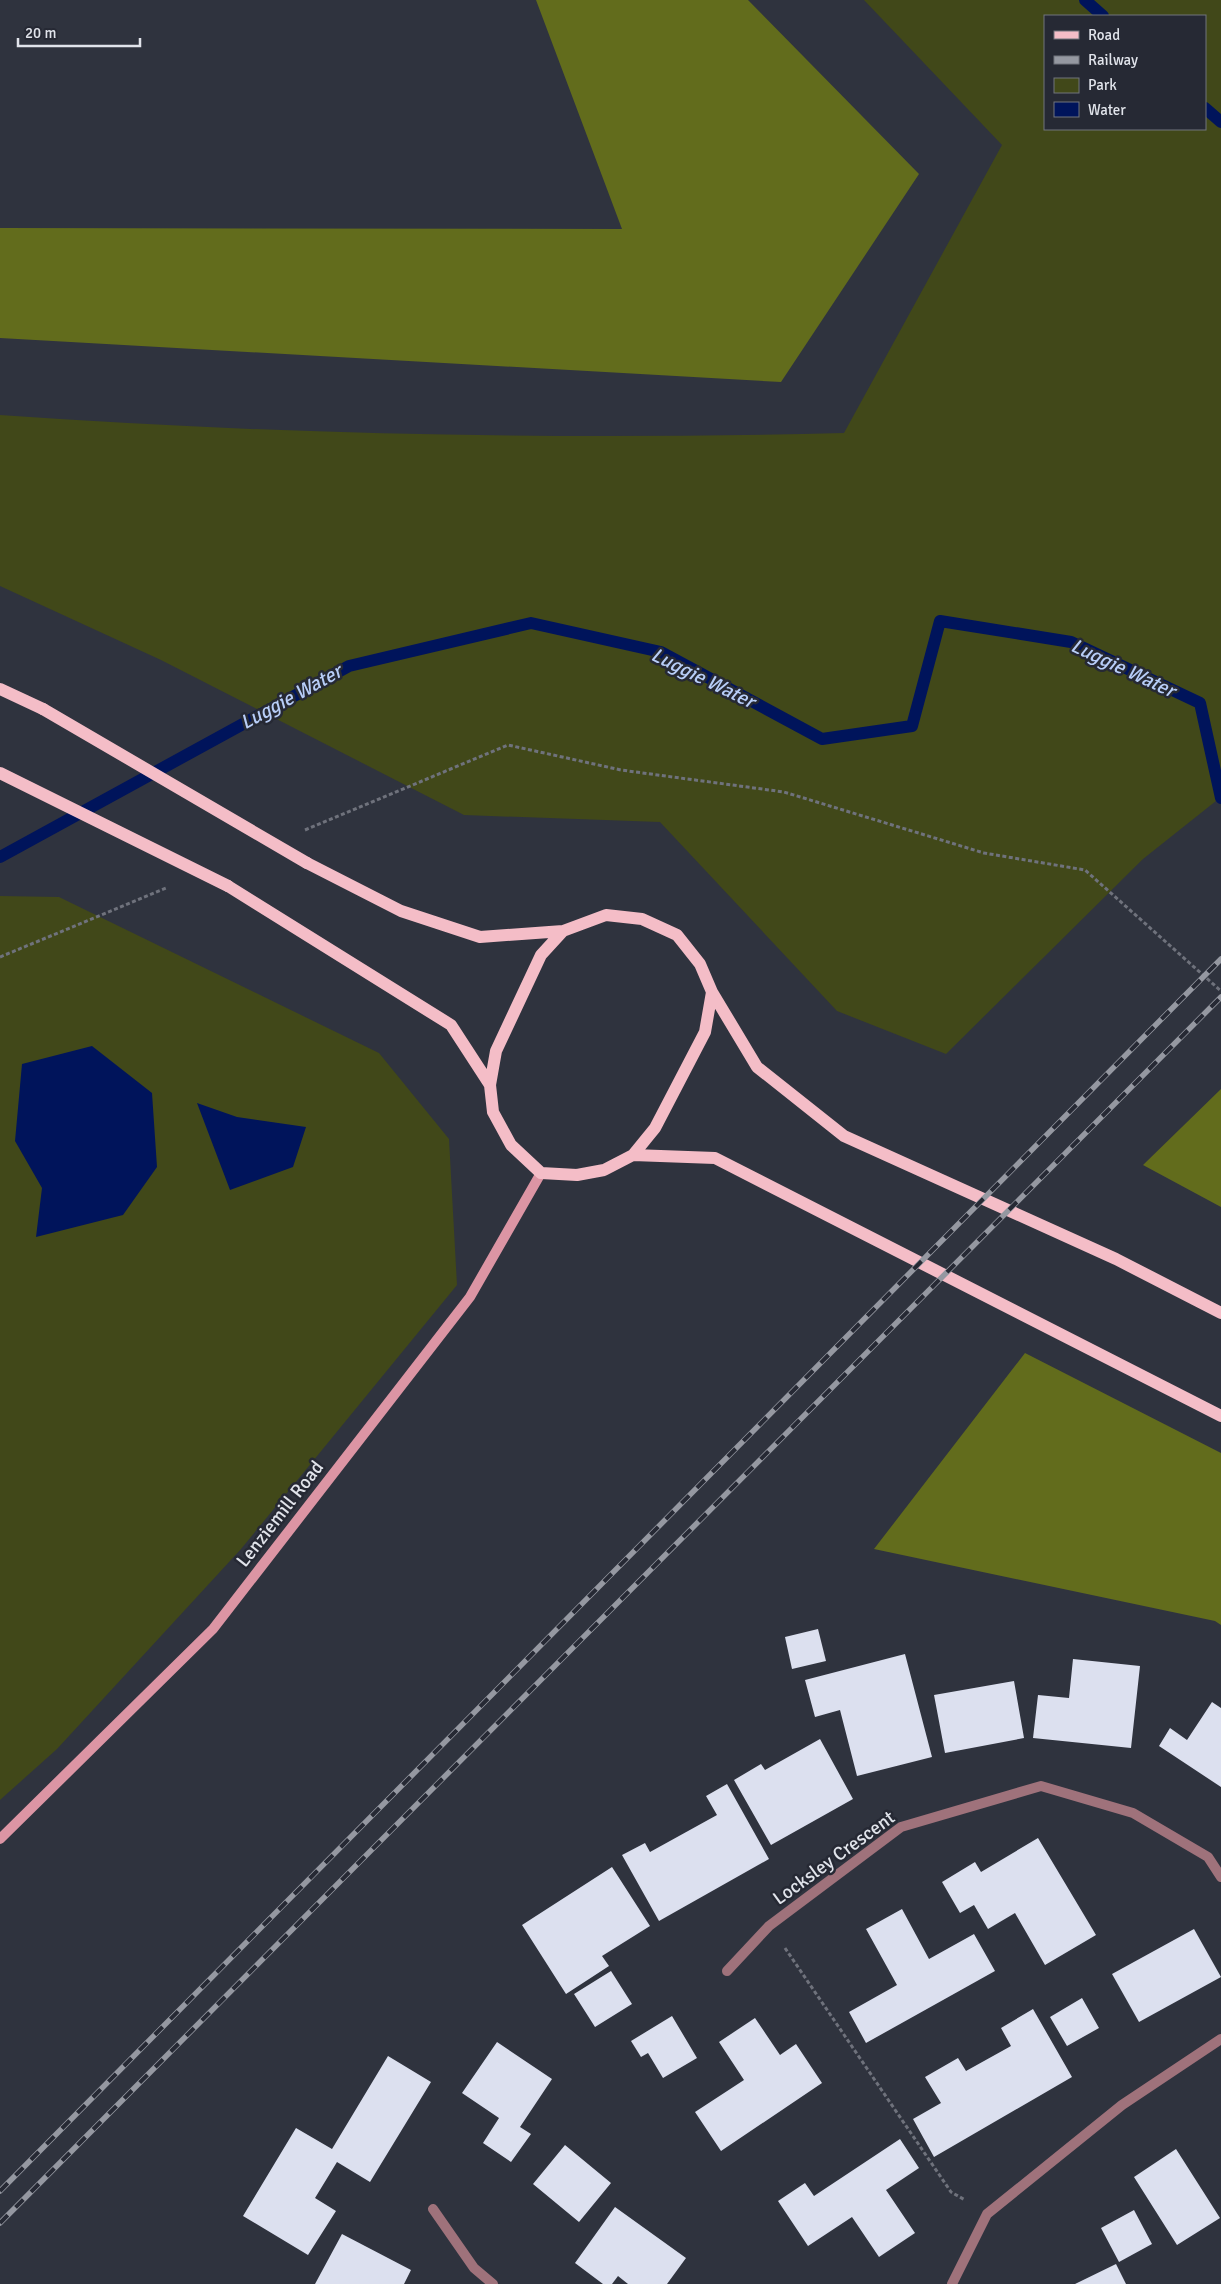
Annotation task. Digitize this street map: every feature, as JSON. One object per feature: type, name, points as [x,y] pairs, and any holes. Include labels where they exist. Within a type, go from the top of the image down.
[{"type":"main road","points":[[0,689],[42,709],[307,863],[401,911],[480,937],[563,931],[606,915],[642,919],[677,935],[700,964],[712,992],[757,1067],[844,1136],[1116,1259],[1221,1313]]},
{"type":"main road","points":[[0,773],[228,886],[451,1025],[490,1085]]},
{"type":"main road","points":[[563,931],[541,955],[496,1051],[490,1085],[493,1112],[510,1145],[541,1173],[577,1175],[604,1170],[634,1155],[655,1128],[705,1032],[712,992]]},
{"type":"main road","points":[[634,1155],[715,1158],[1221,1416]]},
{"type":"main road","name":"Lenziemill Road","points":[[0,1839],[214,1629],[470,1297],[541,1173]]},
{"type":"street","name":"Locksley Crescent","points":[[727,1971],[770,1926],[901,1827],[1041,1786],[1133,1813],[1208,1857],[1221,1877]]},
{"type":"street","points":[[952,2284],[987,2214],[1122,2105],[1221,2039]]},
{"type":"street","points":[[432,2209],[474,2268],[493,2284]]},
{"type":"path","points":[[300,832],[508,745],[621,770],[784,792],[984,853],[1085,870],[1221,991]]},
{"type":"path","points":[[0,956],[172,885]]},
{"type":"path","points":[[770,1926],[951,2192],[987,2214]]},
{"type":"green space","points":[[536,0],[748,0],[919,174],[781,382],[0,338],[0,228],[622,229]]},
{"type":"green space","points":[[864,0],[1221,0],[1221,797],[1143,859],[946,1054],[837,1011],[660,822],[464,815],[161,660],[0,586],[0,415],[211,427],[422,434],[633,436],[844,433],[1002,145]]},
{"type":"green space","points":[[0,896],[59,897],[379,1053],[449,1139],[457,1285],[241,1549],[57,1749],[0,1800]]},
{"type":"green space","points":[[1221,1089],[1221,1207],[1143,1165]]},
{"type":"green space","points":[[1025,1353],[1221,1453],[1221,1625],[1215,1621],[874,1549]]},
{"type":"water","points":[[92,1046],[152,1093],[157,1167],[123,1215],[36,1237],[42,1188],[15,1141],[22,1064]]},
{"type":"water","points":[[197,1103],[237,1117],[306,1127],[293,1167],[230,1190]]},
{"type":"building","points":[[818,1629],[826,1661],[792,1669],[785,1637]]},
{"type":"building","points":[[905,1654],[932,1757],[857,1776],[840,1710],[815,1717],[805,1680]]},
{"type":"building","points":[[1073,1659],[1140,1666],[1131,1748],[1033,1738],[1038,1695],[1069,1698]]},
{"type":"building","points":[[1014,1681],[1024,1738],[945,1753],[934,1695]]},
{"type":"building","points":[[1212,1702],[1221,1708],[1221,1787],[1159,1746],[1170,1728],[1187,1740]]},
{"type":"building","points":[[820,1739],[853,1799],[771,1845],[734,1780],[761,1764],[765,1770]]},
{"type":"building","points":[[727,1784],[769,1859],[659,1921],[622,1855],[645,1843],[650,1852],[717,1815],[706,1796]]},
{"type":"building","points":[[1038,1838],[1096,1935],[1045,1965],[1015,1913],[988,1929],[974,1905],[960,1913],[942,1882],[975,1862],[981,1872]]},
{"type":"building","points":[[612,1867],[650,1926],[602,1956],[609,1966],[566,1994],[522,1925]]},
{"type":"building","points":[[902,1909],[929,1959],[974,1934],[995,1971],[866,2043],[849,2012],[897,1985],[866,1929]]},
{"type":"building","points":[[1194,1929],[1221,1977],[1139,2022],[1112,1974]]},
{"type":"building","points":[[611,1971],[632,2004],[595,2027],[574,1994]]},
{"type":"building","points":[[1082,1998],[1099,2028],[1067,2046],[1050,2017]]},
{"type":"building","points":[[1033,2009],[1072,2077],[934,2157],[913,2119],[941,2103],[925,2077],[958,2058],[966,2071],[1011,2046],[1001,2028]]},
{"type":"building","points":[[672,2016],[697,2058],[663,2078],[648,2053],[641,2057],[631,2041]]},
{"type":"building","points":[[755,2018],[780,2055],[796,2044],[822,2083],[721,2151],[695,2112],[744,2080],[719,2042]]},
{"type":"building","points":[[497,2042],[552,2079],[520,2127],[531,2134],[511,2162],[483,2143],[499,2118],[462,2093]]},
{"type":"building","points":[[388,2056],[431,2082],[370,2182],[337,2162],[315,2198],[336,2211],[308,2255],[243,2216],[296,2128],[332,2149]]},
{"type":"building","points":[[900,2139],[919,2168],[886,2190],[915,2233],[879,2257],[852,2217],[808,2246],[778,2201],[805,2183],[814,2196]]},
{"type":"building","points":[[565,2145],[611,2183],[579,2222],[533,2184]]},
{"type":"building","points":[[1176,2149],[1220,2218],[1177,2245],[1134,2177]]},
{"type":"building","points":[[615,2207],[686,2258],[667,2284],[628,2284],[618,2276],[612,2284],[603,2284],[575,2263]]},
{"type":"building","points":[[1134,2210],[1152,2244],[1119,2262],[1101,2228]]},
{"type":"building","points":[[342,2234],[411,2270],[404,2284],[315,2284]]},
{"type":"building","points":[[1116,2264],[1126,2284],[1075,2284]]},
{"type":"waterway","points":[[1085,0],[1102,15]]},
{"type":"waterway","points":[[1206,109],[1221,122]]},
{"type":"waterway","name":"Luggie Water","points":[[0,857],[349,666],[531,623],[661,652],[822,739],[912,726],[940,621],[1071,642],[1200,703],[1221,798]]},
{"type":"railway","points":[[0,2191],[1221,959]]},
{"type":"railway","points":[[0,2223],[1221,997]]}]
